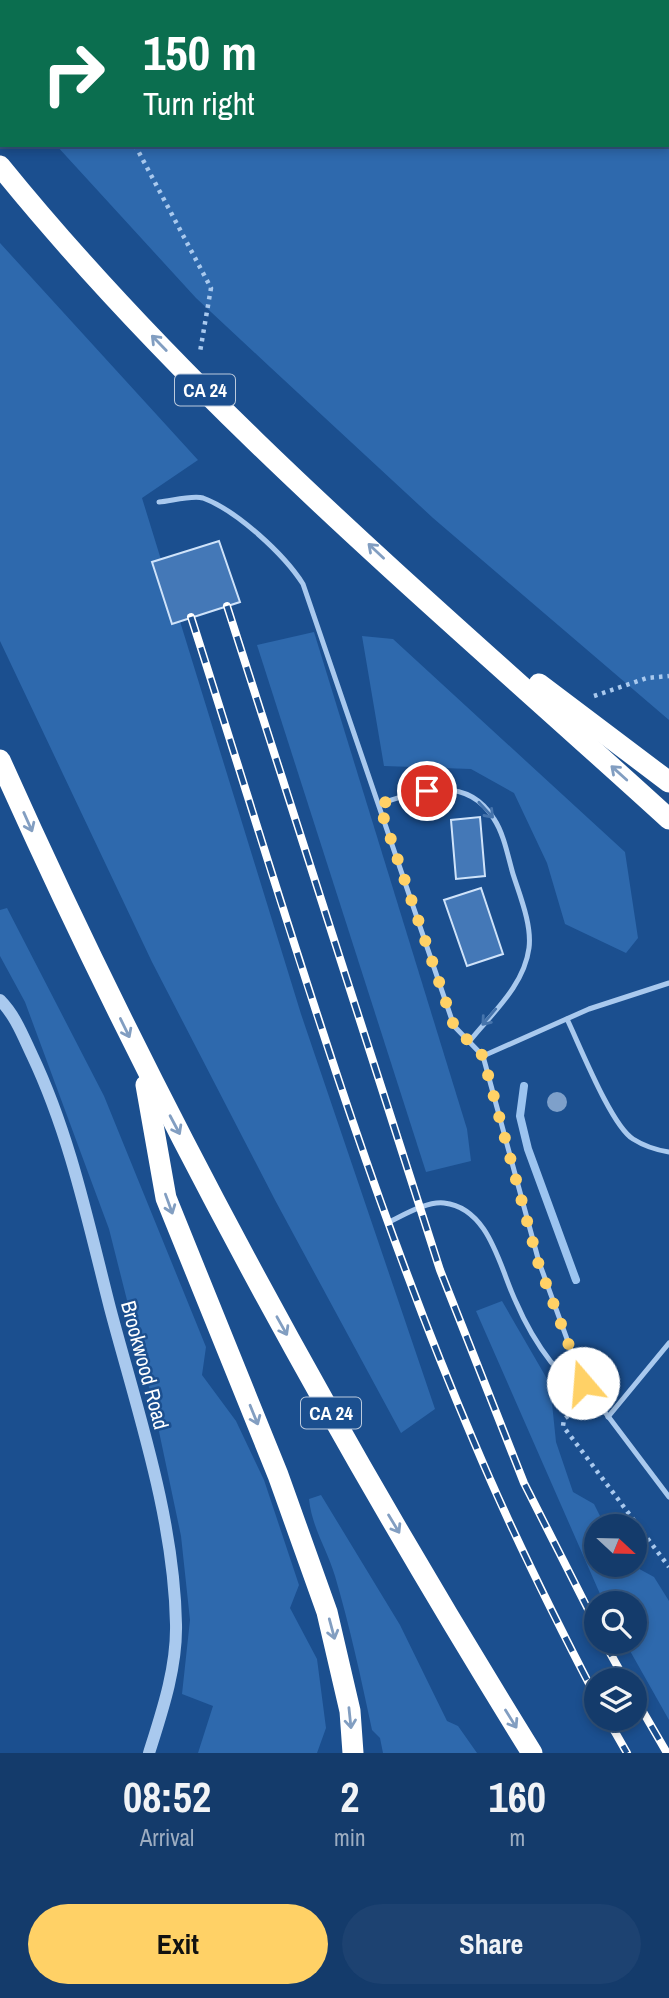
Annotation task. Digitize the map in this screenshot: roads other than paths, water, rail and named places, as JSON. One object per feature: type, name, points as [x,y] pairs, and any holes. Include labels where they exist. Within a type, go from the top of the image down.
[{"type":"highway","name":"CA 24","points":[[0,166],[88,268],[195,379],[427,597],[669,818]]},
{"type":"highway","points":[[427,597],[669,782]]},
{"type":"highway","name":"CA 24","points":[[0,760],[142,1065],[364,1473],[532,1753]]},
{"type":"highway","points":[[142,1065],[166,1198],[273,1462],[327,1612],[348,1702],[353,1753]]},
{"type":"street","name":"Brookwood Road","points":[[0,1000],[15,1020],[47,1086],[71,1159],[158,1493],[173,1578],[176,1626],[169,1684],[149,1753]]},
{"type":"lane","points":[[159,502],[201,497],[251,528],[293,568],[313,608],[454,1026],[483,1056],[538,1262],[583,1383],[669,1497]]},
{"type":"lane","points":[[379,804],[445,788],[472,795],[494,819],[521,897],[529,947],[522,972],[509,995],[469,1042]]},
{"type":"lane","points":[[483,1056],[567,1019],[669,984]]},
{"type":"lane","points":[[567,1019],[618,1124],[631,1138],[653,1149],[669,1152]]},
{"type":"lane","points":[[389,1222],[420,1208],[444,1203],[467,1212],[484,1228],[516,1303],[540,1346],[553,1364],[583,1383]]},
{"type":"lane","points":[[608,1417],[669,1343]]},
{"type":"waterway","points":[[524,1086],[520,1116],[528,1149],[576,1280]]},
{"type":"railway","points":[[227,606],[440,1270],[524,1483],[584,1601]]},
{"type":"railway","points":[[191,617],[323,1033],[394,1239],[488,1475],[584,1674]]},
{"type":"railway","points":[[611,1654],[618,1668]]},
{"type":"railway","points":[[647,1719],[667,1753]]},
{"type":"railway","points":[[614,1731],[627,1753]]}]
